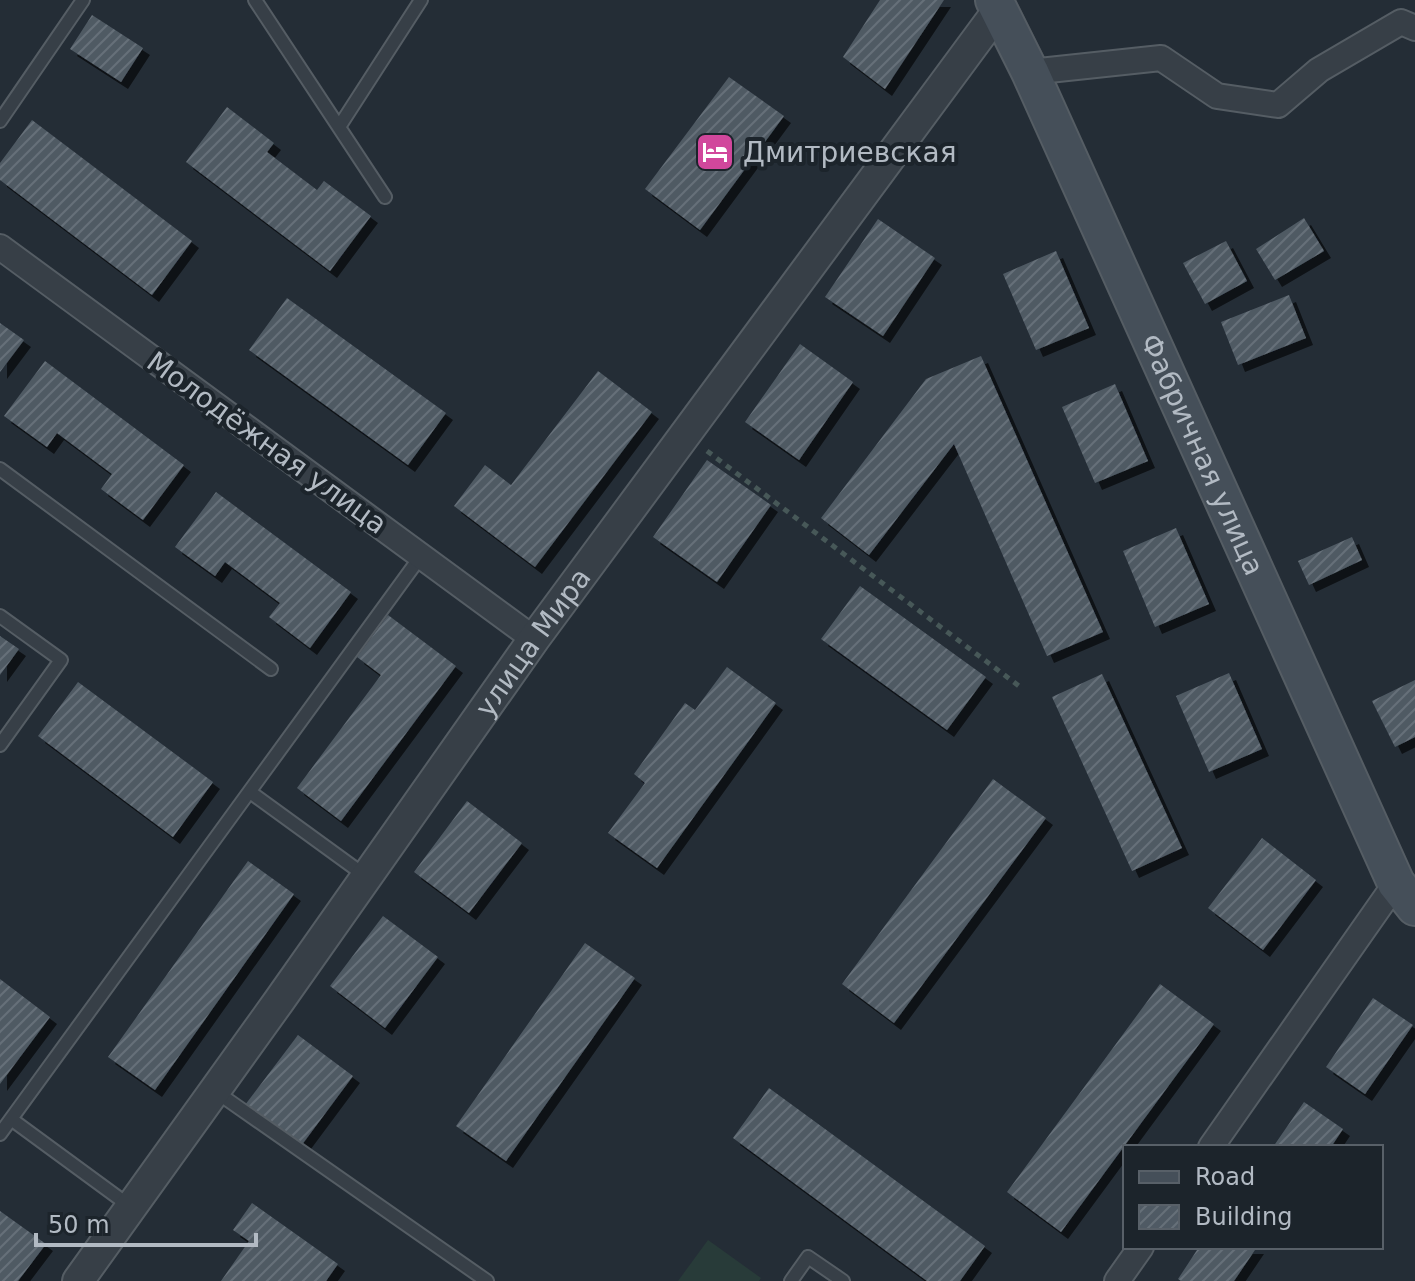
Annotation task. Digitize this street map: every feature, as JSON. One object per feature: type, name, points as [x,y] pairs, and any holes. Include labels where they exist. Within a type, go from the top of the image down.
[{"type":"main road","name":"Фабричная улица","points":[[996,5],[1030,72],[1405,895]]},
{"type":"street","name":"улица Мира","points":[[78,1281],[534,639],[996,5]]},
{"type":"street","points":[[1030,72],[1161,58],[1217,96],[1278,105],[1319,70],[1401,22],[1415,28]]},
{"type":"street","name":"Молодёжная улица","points":[[0,247],[534,639]]},
{"type":"street","points":[[1213,1145],[1405,895]]},
{"type":"street","points":[[1117,1281],[1140,1249]]},
{"type":"lane","points":[[0,121],[83,0]]},
{"type":"lane","points":[[255,0],[385,197]]},
{"type":"lane","points":[[339,127],[421,0]]},
{"type":"lane","points":[[0,469],[271,669]]},
{"type":"lane","points":[[0,1134],[421,556]]},
{"type":"lane","points":[[0,616],[61,660],[0,745]]},
{"type":"lane","points":[[250,792],[367,877]]},
{"type":"lane","points":[[215,1091],[487,1281]]},
{"type":"lane","points":[[11,1119],[131,1207]]},
{"type":"lane","points":[[791,1281],[808,1257],[843,1281]]},
{"type":"path","points":[[705,449],[1019,686]]},
{"type":"green space","points":[[708,1240],[761,1278],[759,1281],[678,1281]]},
{"type":"building","points":[[880,0],[944,0],[885,89],[843,57]]},
{"type":"building","points":[[92,15],[143,48],[121,82],[70,49]]},
{"type":"building","name":"Дмитриевская","points":[[729,77],[784,116],[700,230],[645,189]]},
{"type":"building","points":[[227,107],[274,143],[267,152],[317,190],[324,181],[371,216],[330,271],[186,162]]},
{"type":"building","points":[[32,120],[192,241],[152,295],[0,180],[0,163]]},
{"type":"building","points":[[1304,218],[1324,251],[1275,280],[1256,249]]},
{"type":"building","points":[[878,219],[935,258],[883,336],[825,297]]},
{"type":"building","points":[[1226,241],[1247,281],[1205,304],[1183,263]]},
{"type":"building","points":[[1056,251],[1089,328],[1036,350],[1003,274]]},
{"type":"building","points":[[1289,295],[1306,338],[1238,365],[1221,322]]},
{"type":"building","points":[[287,298],[446,413],[408,465],[249,350]]},
{"type":"building","points":[[0,323],[24,340],[0,372]]},
{"type":"building","points":[[800,344],[853,382],[799,460],[745,422]]},
{"type":"building","points":[[981,356],[1103,632],[1047,656],[954,444],[869,555],[821,518],[926,379]]},
{"type":"building","points":[[45,361],[184,465],[143,520],[101,489],[112,474],[57,433],[47,447],[4,416]]},
{"type":"building","points":[[598,371],[652,412],[535,567],[454,506],[485,465],[511,485]]},
{"type":"building","points":[[1115,384],[1148,461],[1095,483],[1062,407]]},
{"type":"building","points":[[707,460],[771,505],[717,582],[653,537]]},
{"type":"building","points":[[216,492],[351,592],[310,648],[269,617],[280,603],[225,562],[215,576],[175,547]]},
{"type":"building","points":[[1176,528],[1209,604],[1155,627],[1123,551]]},
{"type":"building","points":[[1352,537],[1362,560],[1309,585],[1298,561]]},
{"type":"building","points":[[860,586],[986,677],[947,730],[821,639]]},
{"type":"building","points":[[388,615],[456,666],[341,821],[297,788],[381,675],[357,657]]},
{"type":"building","points":[[0,636],[19,649],[0,675]]},
{"type":"building","points":[[727,667],[776,703],[657,868],[608,833],[645,783],[634,774],[685,703],[695,710]]},
{"type":"building","points":[[1229,673],[1262,749],[1209,772],[1176,696]]},
{"type":"building","points":[[1102,674],[1182,848],[1132,871],[1052,697]]},
{"type":"building","points":[[1415,680],[1415,737],[1395,747],[1372,701]]},
{"type":"building","points":[[78,682],[213,782],[173,837],[38,736]]},
{"type":"building","points":[[993,779],[1046,818],[894,1023],[842,984]]},
{"type":"building","points":[[467,801],[522,843],[469,913],[414,872]]},
{"type":"building","points":[[1262,838],[1316,880],[1263,950],[1208,908]]},
{"type":"building","points":[[248,861],[294,894],[155,1090],[108,1057]]},
{"type":"building","points":[[383,916],[438,957],[385,1028],[330,986]]},
{"type":"building","points":[[585,943],[635,978],[506,1161],[456,1126]]},
{"type":"building","points":[[0,979],[50,1017],[0,1084]]},
{"type":"building","points":[[1160,984],[1214,1024],[1061,1232],[1007,1192]]},
{"type":"building","points":[[1373,998],[1413,1025],[1365,1094],[1326,1067]]},
{"type":"building","points":[[298,1035],[353,1076],[301,1146],[245,1105]]},
{"type":"building","points":[[769,1088],[985,1246],[960,1281],[927,1281],[733,1138]]},
{"type":"building","points":[[1304,1102],[1343,1129],[1332,1145],[1274,1145]]},
{"type":"building","points":[[252,1203],[338,1264],[326,1281],[221,1281],[249,1241],[233,1230]]},
{"type":"building","points":[[0,1211],[46,1244],[18,1281],[0,1281]]},
{"type":"building","points":[[1198,1249],[1256,1249],[1234,1281],[1178,1279]]},
{"type":"place","name":"Дмитриевская","points":[[715,152]]}]
